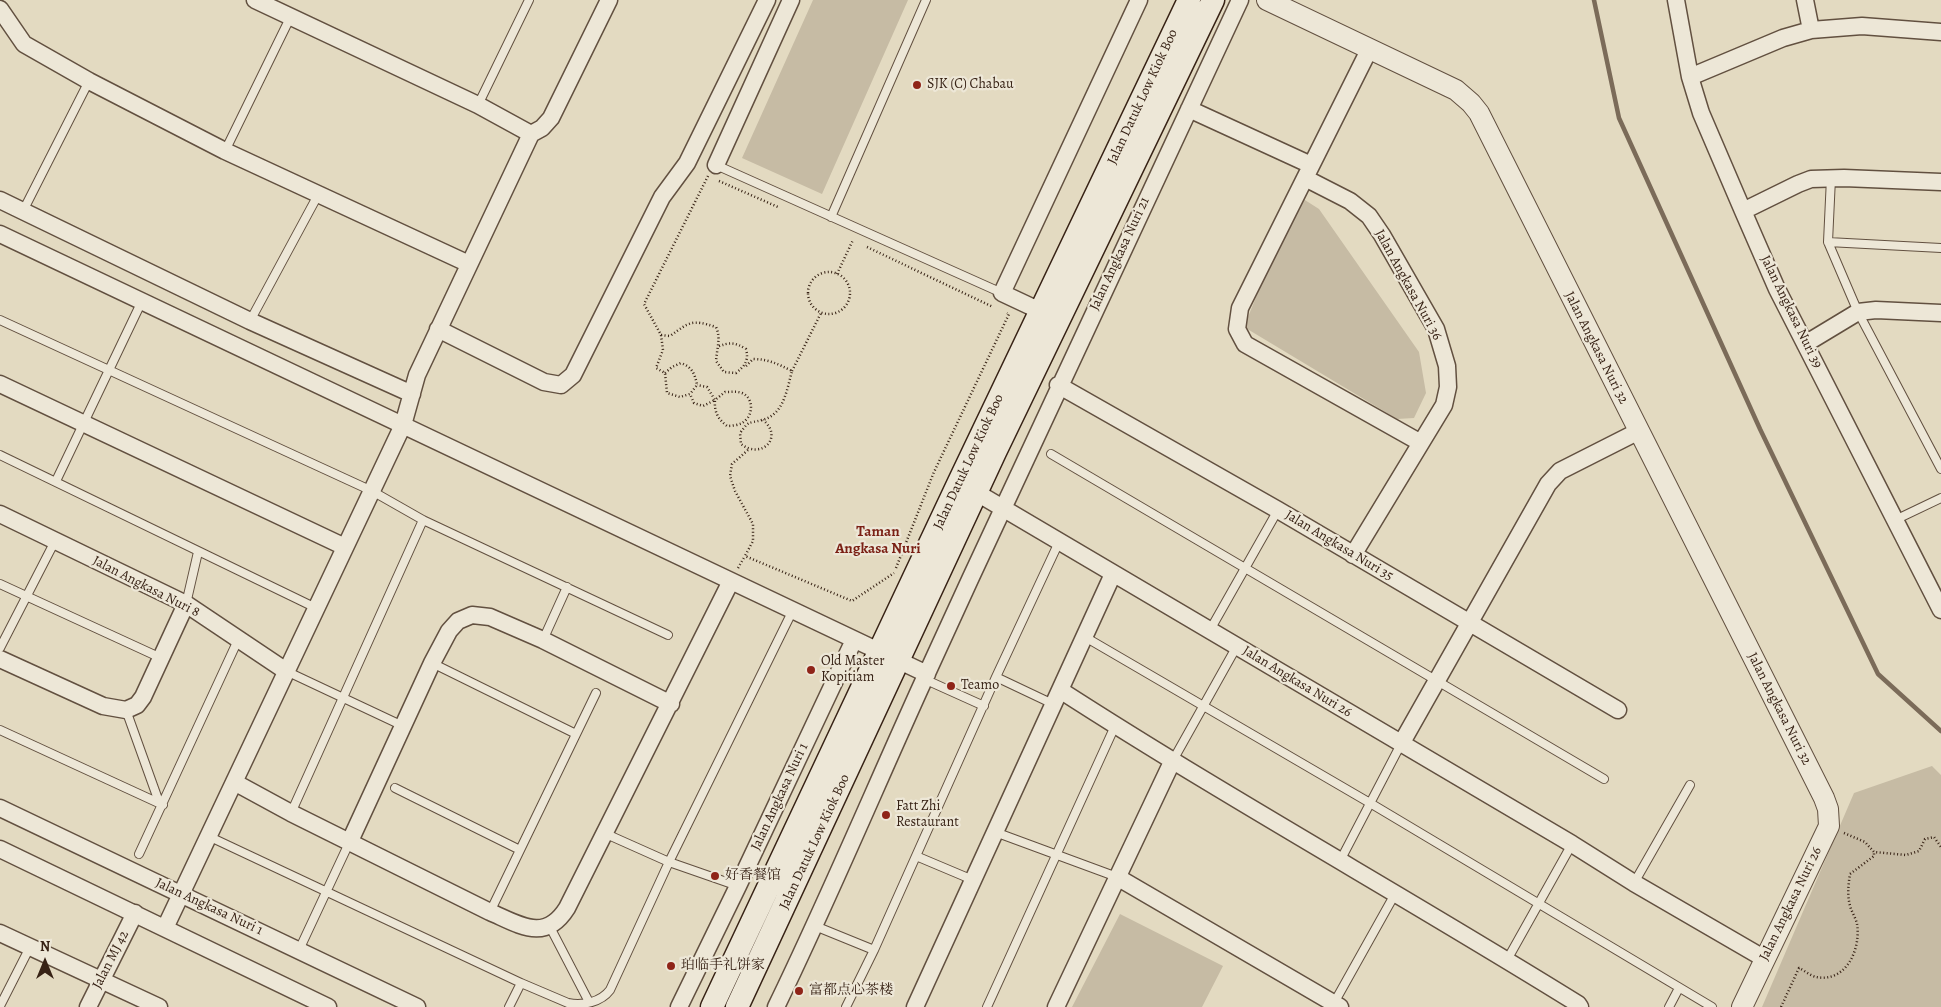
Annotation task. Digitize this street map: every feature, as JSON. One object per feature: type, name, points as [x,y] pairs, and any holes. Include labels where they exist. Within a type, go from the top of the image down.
[{"type":"main road","name":"Jalan Datuk Low Kiok Boo","points":[[1050,316],[1190,0]]},
{"type":"main road","name":"Jalan Datuk Low Kiok Boo","points":[[737,1007],[890,656],[967,487],[1050,316],[1213,0]]},
{"type":"main road","name":"Jalan Datuk Low Kiok Boo","points":[[712,1007],[890,656]]},
{"type":"street","points":[[254,0],[277,5],[290,18],[478,105],[532,134]]},
{"type":"street","points":[[165,928],[403,425],[417,375],[438,328],[532,134],[542,128],[551,118],[608,0]]},
{"type":"street","points":[[438,328],[544,382],[561,386],[567,382],[573,375],[662,197],[687,163],[768,0]]},
{"type":"street","points":[[712,170],[791,0]]},
{"type":"street","points":[[1050,316],[1002,294],[1138,0]]},
{"type":"street","name":"Jalan Angkasa Nuri 21","points":[[776,1007],[815,926],[1058,386],[1240,0]]},
{"type":"street","name":"Jalan Angkasa Nuri 32","points":[[1267,0],[1456,90],[1479,113],[1824,798],[1828,809],[1829,826]]},
{"type":"street","name":"Jalan Angkasa Nuri 39","points":[[1676,0],[1690,77],[1701,113],[1743,211],[1777,289],[1941,610]]},
{"type":"street","points":[[1805,0],[1811,30]]},
{"type":"street","points":[[0,9],[24,44],[89,81],[226,151],[469,264]]},
{"type":"street","points":[[1690,77],[1783,38],[1811,30],[1862,26],[1941,32]]},
{"type":"street","points":[[1370,48],[1240,308],[1237,329],[1245,344],[1421,443]]},
{"type":"street","name":"Jalan Angkasa Nuri 36","points":[[1189,110],[1308,171],[1369,216],[1436,328],[1447,366],[1448,388],[1444,405],[1353,555]]},
{"type":"street","points":[[1743,211],[1811,179],[1941,182]]},
{"type":"street","points":[[0,200],[250,322],[412,394]]},
{"type":"street","points":[[0,234],[890,656],[926,677]]},
{"type":"street","points":[[1806,344],[1858,312],[1876,310],[1941,313]]},
{"type":"street","points":[[0,384],[345,547]]},
{"type":"street","name":"Jalan Angkasa Nuri 35","points":[[1058,386],[1278,510],[1618,710]]},
{"type":"street","points":[[1401,744],[1548,484],[1560,471],[1639,431]]},
{"type":"street","name":"Jalan Angkasa Nuri 26","points":[[967,487],[1765,959]]},
{"type":"street","name":"Jalan Angkasa Nuri 8","points":[[0,514],[186,604],[286,671]]},
{"type":"street","points":[[915,1007],[1113,574]]},
{"type":"street","points":[[234,782],[291,813],[490,912],[523,926],[550,927],[560,919],[567,908],[671,704],[731,580]]},
{"type":"street","points":[[0,659],[103,706],[126,710],[137,705],[143,697],[186,604]]},
{"type":"street","points":[[350,841],[432,663],[449,632],[458,621],[472,615],[490,617],[543,640],[671,704]]},
{"type":"street","name":"Jalan Angkasa Nuri 1","points":[[679,1007],[854,640]]},
{"type":"street","points":[[1056,697],[1115,726],[1172,762],[1507,960],[1580,1007]]},
{"type":"street","points":[[1056,1007],[1172,762]]},
{"type":"street","name":"Jalan Angkasa Nuri 1","points":[[0,808],[417,1007]]},
{"type":"street","name":"Jalan Angkasa Nuri 26","points":[[1742,1007],[1829,826]]},
{"type":"street","points":[[0,850],[328,1007]]},
{"type":"street","points":[[1117,877],[1337,1005]]},
{"type":"street","name":"Jalan MJ 42","points":[[88,1007],[135,913]]},
{"type":"street","points":[[0,933],[159,1007]]},
{"type":"lane","points":[[478,105],[530,0]]},
{"type":"lane","points":[[831,217],[926,0]]},
{"type":"lane","points":[[226,151],[290,18]]},
{"type":"lane","points":[[23,211],[89,81]]},
{"type":"lane","points":[[712,170],[831,217],[1002,294]]},
{"type":"lane","points":[[1831,178],[1828,242],[1858,312],[1941,469]]},
{"type":"lane","points":[[250,322],[318,195]]},
{"type":"lane","points":[[1828,242],[1941,248]]},
{"type":"lane","points":[[56,481],[142,301]]},
{"type":"lane","points":[[0,320],[372,491],[423,520],[668,635]]},
{"type":"lane","points":[[1051,454],[1604,779]]},
{"type":"lane","points":[[0,455],[316,608]]},
{"type":"lane","points":[[1895,520],[1941,498]]},
{"type":"lane","points":[[1210,630],[1278,510]]},
{"type":"lane","points":[[291,813],[423,520]]},
{"type":"lane","points":[[0,648],[55,541]]},
{"type":"lane","points":[[846,1007],[874,950],[996,677],[1059,542]]},
{"type":"lane","points":[[186,604],[198,552]]},
{"type":"lane","points":[[0,584],[161,658]]},
{"type":"lane","points":[[543,640],[567,587]]},
{"type":"lane","points":[[208,836],[521,983],[568,1003],[575,1004],[601,1000],[610,990],[669,862],[793,610]]},
{"type":"lane","points":[[1085,636],[1712,1007]]},
{"type":"lane","points":[[139,854],[238,640]]},
{"type":"lane","points":[[1172,762],[1237,646]]},
{"type":"lane","points":[[432,663],[576,734]]},
{"type":"lane","points":[[286,671],[403,726]]},
{"type":"lane","points":[[926,677],[984,706]]},
{"type":"lane","points":[[996,677],[1056,697]]},
{"type":"lane","points":[[490,912],[596,694]]},
{"type":"lane","points":[[126,710],[161,804]]},
{"type":"lane","points":[[987,1007],[1055,854],[1115,726]]},
{"type":"lane","points":[[0,730],[161,804]]},
{"type":"lane","points":[[1340,861],[1401,744]]},
{"type":"lane","points":[[1634,882],[1690,785]]},
{"type":"lane","points":[[394,788],[520,850]]},
{"type":"lane","points":[[995,832],[1117,877]]},
{"type":"lane","points":[[604,833],[669,862],[738,886]]},
{"type":"lane","points":[[299,950],[350,841]]},
{"type":"lane","points":[[1507,960],[1572,844]]},
{"type":"lane","points":[[916,856],[973,880]]},
{"type":"lane","points":[[1337,1005],[1395,894]]},
{"type":"lane","points":[[815,926],[874,950]]},
{"type":"lane","points":[[550,927],[589,1002]]},
{"type":"lane","points":[[0,1006],[30,946]]},
{"type":"lane","points":[[509,1007],[521,983]]},
{"type":"lane","points":[[1669,1007],[1679,988]]},
{"type":"path","points":[[665,373],[656,368],[663,350],[661,335],[644,304],[712,170],[780,208]]},
{"type":"path","points":[[697,386],[707,387],[715,400],[714,406],[719,419],[727,426],[754,420],[763,420],[770,425],[772,434],[766,447],[759,450],[748,450],[732,464],[730,476],[735,491],[753,524],[753,541],[745,556],[852,601],[894,575],[934,472],[1009,314],[853,240],[837,274]]},
{"type":"path","points":[[822,273],[837,274],[848,283],[850,297],[842,310],[836,313],[821,313],[811,303],[808,290],[811,283],[822,273]]},
{"type":"path","points":[[763,420],[781,405],[792,371],[821,313]]},
{"type":"path","points":[[661,335],[670,336],[687,324],[698,321],[716,326],[720,336],[716,360],[724,372],[736,373],[753,359],[764,359],[774,362],[792,371]]},
{"type":"path","points":[[717,347],[729,342],[739,344],[746,349],[748,356],[745,367]]},
{"type":"path","points":[[665,373],[680,363],[686,365],[693,371],[697,386]]},
{"type":"path","points":[[665,373],[667,393],[680,397],[690,394],[697,386]]},
{"type":"path","points":[[690,394],[694,403],[703,406],[725,392],[743,393],[749,399],[751,406],[750,413],[740,433],[741,444],[748,450]]},
{"type":"path","points":[[1829,826],[1865,842],[1874,852],[1906,855],[1918,851],[1925,839],[1934,837],[1941,847]]},
{"type":"path","points":[[1781,1007],[1799,968],[1816,977],[1829,976],[1840,972],[1850,962],[1856,950],[1858,937],[1857,922],[1850,908],[1847,890],[1850,874],[1874,856],[1874,852]]},
{"type":"shaded area","points":[[813,0],[908,0],[822,194],[742,158]]},
{"type":"shaded area","points":[[1297,195],[1319,209],[1419,352],[1426,393],[1414,418],[1397,419],[1244,327]]},
{"type":"shaded area","points":[[1932,766],[1941,775],[1941,1007],[1762,1007],[1854,793]]},
{"type":"shaded area","points":[[1120,914],[1223,966],[1202,1007],[1072,1007]]},
{"type":"waterway","points":[[1594,0],[1619,118],[1760,429],[1878,674],[1941,731]]},
{"type":"place","name":"SJK (C) Chabau","points":[[917,85]]},
{"type":"place","name":"Old Master Kopitiam","points":[[811,670]]},
{"type":"place","name":"Teamo","points":[[951,686]]},
{"type":"place","name":"Fatt Zhi Restaurant","points":[[886,815]]},
{"type":"place","name":"好香餐馆","points":[[715,876]]},
{"type":"place","name":"珀临手礼饼家","points":[[671,966]]},
{"type":"place","name":"富都点心茶楼","points":[[799,991]]},
{"type":"district","name":"Taman Angkasa Nuri","points":[[878,540]]}]
